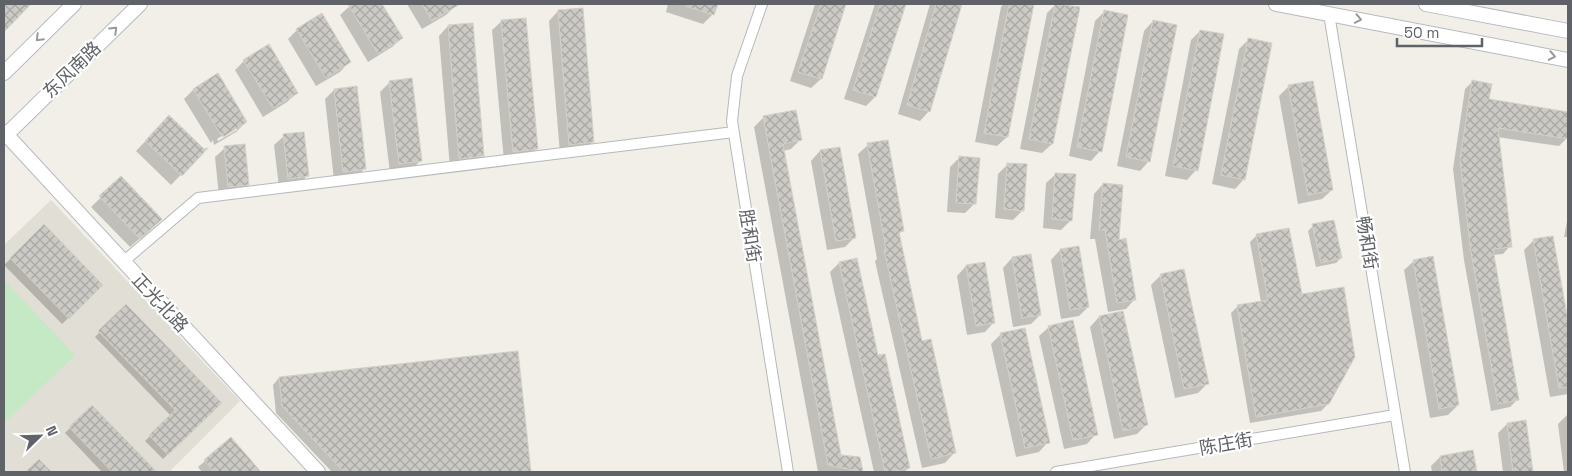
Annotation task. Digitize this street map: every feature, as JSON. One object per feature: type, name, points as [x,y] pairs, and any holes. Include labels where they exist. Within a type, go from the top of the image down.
[{"type":"street","points":[[4,73],[74,4]]},
{"type":"street","name":"东风南路","points":[[4,135],[140,4]]},
{"type":"street","name":"胜和街","points":[[762,4],[737,76],[733,101],[734,132],[788,472]]},
{"type":"street","points":[[1276,4],[1568,60]]},
{"type":"street","points":[[1426,4],[1568,31]]},
{"type":"street","name":"畅和街","points":[[1329,14],[1405,472]]},
{"type":"street","points":[[123,262],[198,198],[734,132]]},
{"type":"street","name":"正光北路","points":[[4,135],[318,472]]},
{"type":"street","name":"陈庄街","points":[[1056,472],[1395,415]]},
{"type":"shaded area","points":[[51,200],[240,401],[169,472],[4,472],[4,245]]},
{"type":"green space","points":[[4,280],[75,355],[4,423]]},
{"type":"building","points":[[4,4],[31,4],[4,32]]},
{"type":"building","points":[[348,4],[382,4],[403,38],[378,54]]},
{"type":"building","points":[[422,4],[460,4],[432,21]]},
{"type":"building","points":[[685,4],[718,4],[714,15],[685,6]]},
{"type":"building","points":[[821,4],[846,4],[822,79],[798,72]]},
{"type":"building","points":[[880,4],[906,4],[876,97],[853,90]]},
{"type":"building","points":[[936,4],[962,4],[930,112],[907,105]]},
{"type":"building","points":[[1009,4],[1034,4],[1008,137],[984,133]]},
{"type":"building","points":[[1055,4],[1080,7],[1053,144],[1029,139]]},
{"type":"building","points":[[583,8],[594,142],[569,145],[558,10]]},
{"type":"building","points":[[1104,10],[1128,15],[1102,152],[1077,147]]},
{"type":"building","points":[[322,13],[351,62],[326,78],[296,29]]},
{"type":"building","points":[[526,18],[538,149],[513,152],[501,20]]},
{"type":"building","points":[[1153,20],[1177,25],[1150,162],[1126,157]]},
{"type":"building","points":[[473,23],[484,156],[459,159],[448,25]]},
{"type":"building","points":[[1200,30],[1224,34],[1198,171],[1173,166]]},
{"type":"building","points":[[1248,38],[1272,43],[1245,180],[1221,175]]},
{"type":"building","points":[[269,44],[298,93],[273,108],[243,60]]},
{"type":"building","points":[[218,73],[247,122],[223,137],[223,133],[221,135],[193,89]]},
{"type":"building","points":[[412,78],[422,161],[399,164],[389,81]]},
{"type":"building","points":[[1472,80],[1492,84],[1489,99],[1568,112],[1568,139],[1498,128],[1512,247],[1493,249],[1519,400],[1498,404],[1471,252],[1460,160]]},
{"type":"building","points":[[1313,81],[1333,190],[1308,195],[1288,85]]},
{"type":"building","points":[[357,86],[366,169],[343,172],[334,89]]},
{"type":"building","points":[[796,110],[802,140],[783,144],[841,455],[860,457],[863,472],[828,465],[763,116]]},
{"type":"building","points":[[169,115],[204,149],[208,148],[182,176],[145,141]]},
{"type":"building","points":[[304,132],[309,176],[288,179],[283,134]]},
{"type":"building","points":[[888,140],[904,231],[899,232],[922,341],[931,339],[956,453],[931,459],[884,250],[886,250],[867,143]]},
{"type":"building","points":[[245,144],[249,185],[228,187],[224,146]]},
{"type":"building","points":[[840,147],[856,238],[836,241],[820,150]]},
{"type":"building","points":[[959,156],[980,158],[976,204],[956,203]]},
{"type":"building","points":[[1007,163],[1027,164],[1024,211],[1004,209]]},
{"type":"building","points":[[1055,173],[1076,174],[1072,221],[1052,219]]},
{"type":"building","points":[[121,176],[162,219],[140,239],[99,196]]},
{"type":"building","points":[[1103,183],[1123,185],[1119,240],[1126,238],[1136,300],[1117,303],[1105,230],[1099,230]]},
{"type":"building","points":[[1334,220],[1342,258],[1321,263],[1312,224]]},
{"type":"building","points":[[44,224],[103,285],[69,319],[10,258]]},
{"type":"building","points":[[1289,228],[1302,294],[1344,287],[1355,357],[1329,404],[1256,417],[1237,305],[1268,300],[1256,234]]},
{"type":"building","points":[[1553,236],[1568,321],[1568,387],[1559,388],[1533,239]]},
{"type":"building","points":[[1079,246],[1089,307],[1070,310],[1060,249]]},
{"type":"building","points":[[1031,254],[1041,315],[1022,318],[1012,257]]},
{"type":"building","points":[[1433,256],[1459,405],[1439,409],[1413,260]]},
{"type":"building","points":[[857,258],[878,355],[885,354],[910,468],[891,472],[885,472],[839,262]]},
{"type":"building","points":[[985,262],[995,323],[976,326],[966,265]]},
{"type":"building","points":[[1184,269],[1209,384],[1184,389],[1160,274]]},
{"type":"building","points":[[126,304],[222,403],[168,455],[149,435],[175,410],[98,331]]},
{"type":"building","points":[[1123,311],[1148,425],[1123,431],[1099,316]]},
{"type":"building","points":[[1073,320],[1098,435],[1073,440],[1048,326]]},
{"type":"building","points":[[1025,328],[1050,443],[1025,448],[1000,333]]},
{"type":"building","points":[[518,351],[531,472],[344,472],[282,406],[279,377]]},
{"type":"building","points":[[92,405],[157,472],[112,472],[69,427]]},
{"type":"building","points":[[1526,420],[1533,472],[1513,472],[1507,423]]},
{"type":"building","points":[[231,437],[261,472],[214,472],[204,460]]},
{"type":"building","points":[[1473,450],[1477,472],[1442,472],[1440,456]]},
{"type":"building","points":[[39,459],[52,472],[25,472]]}]
